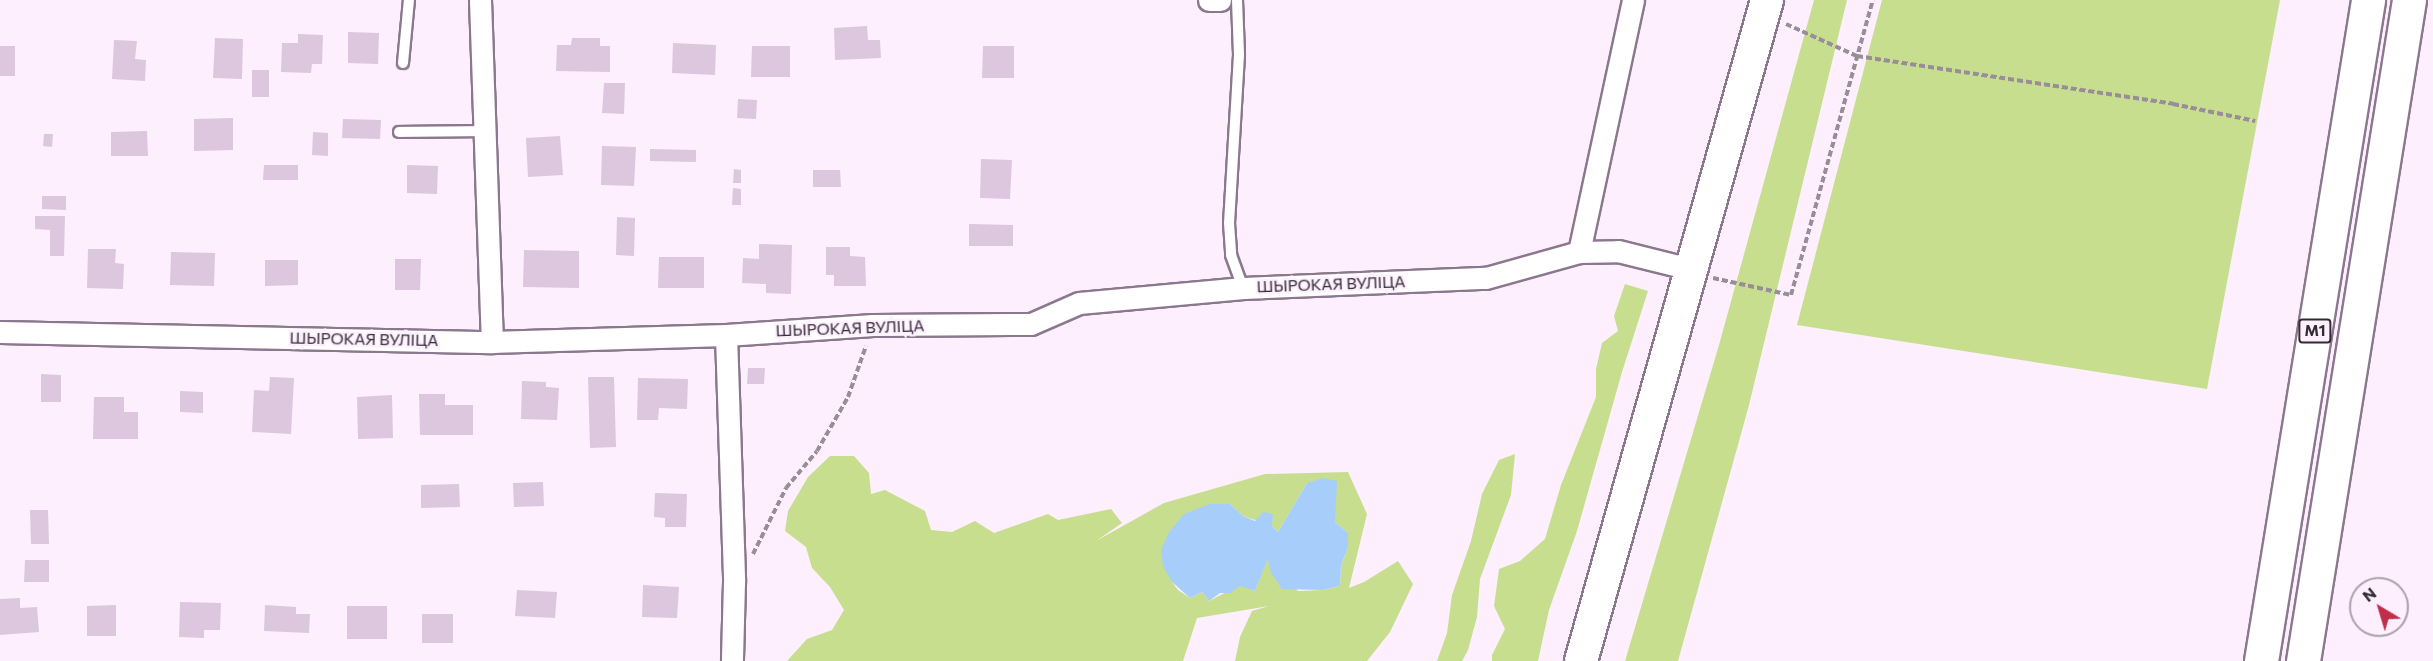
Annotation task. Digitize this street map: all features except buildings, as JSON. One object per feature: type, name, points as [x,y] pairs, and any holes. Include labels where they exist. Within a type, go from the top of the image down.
[{"type":"highway","name":"М1","points":[[2261,661],[2368,0]]},
{"type":"highway","name":"М1","points":[[2303,661],[2409,0]]},
{"type":"main road","points":[[1581,661],[1765,7]]},
{"type":"street","points":[[480,0],[492,342]]},
{"type":"street","points":[[1209,0],[1220,0]]},
{"type":"street","points":[[1579,252],[1633,0]]},
{"type":"street","name":"ШЫРОКАЯ ВУЛІЦА","points":[[0,332],[492,342],[726,335],[873,325],[1031,324],[1079,303],[1243,288],[1486,278],[1579,252],[1618,251],[1690,269]]},
{"type":"street","points":[[726,335],[734,582],[732,661]]},
{"type":"lane","points":[[403,63],[409,0]]},
{"type":"lane","points":[[1237,0],[1239,56],[1229,224],[1231,255],[1243,288]]},
{"type":"lane","points":[[399,132],[484,131]]},
{"type":"path","points":[[1690,269],[1717,279],[1791,295],[1873,0]]},
{"type":"path","points":[[1765,7],[1857,56],[2173,104],[2255,121]]},
{"type":"path","points":[[734,582],[756,549],[786,488],[817,451],[848,397],[873,325]]},
{"type":"green space","points":[[1814,0],[1847,0],[1749,405],[1678,661],[1625,661],[1719,345]]},
{"type":"green space","points":[[1882,0],[2280,0],[2207,389],[1797,325]]},
{"type":"green space","points":[[1625,284],[1648,291],[1622,372],[1577,531],[1549,610],[1538,661],[1492,661],[1492,655],[1505,629],[1494,606],[1499,569],[1520,561],[1545,539],[1561,485],[1596,397],[1596,369],[1602,343],[1618,331],[1614,316]]},
{"type":"green space","points":[[1515,454],[1511,495],[1480,579],[1477,617],[1468,650],[1462,661],[1437,661],[1447,633],[1452,595],[1471,541],[1482,494],[1499,460]]},
{"type":"green space","points":[[830,456],[854,456],[869,473],[871,494],[885,490],[925,511],[931,530],[952,532],[975,521],[994,533],[1048,514],[1058,520],[1111,509],[1122,523],[1096,541],[1164,503],[1265,474],[1348,472],[1367,514],[1349,588],[1364,582],[1398,561],[1413,584],[1390,632],[1367,661],[1235,661],[1240,637],[1252,611],[1269,606],[1197,618],[1183,661],[787,661],[807,639],[832,630],[844,610],[830,587],[812,568],[806,547],[785,531],[788,511],[808,477]],"holes":[[[1307,483],[1335,522],[1348,533],[1348,548],[1341,565],[1340,586],[1323,590],[1298,591],[1268,558],[1255,591],[1240,585],[1209,601],[1202,592],[1190,598],[1178,590],[1172,582],[1230,504],[1243,516],[1272,526],[1278,532]]]},
{"type":"water","points":[[1323,478],[1337,481],[1335,522],[1348,533],[1348,548],[1341,565],[1340,586],[1323,590],[1282,589],[1271,573],[1268,559],[1255,591],[1240,586],[1230,593],[1220,593],[1209,601],[1202,592],[1190,598],[1172,582],[1163,566],[1161,550],[1169,532],[1184,514],[1209,504],[1230,504],[1243,516],[1255,521],[1263,512],[1273,514],[1272,526],[1278,532],[1307,483]]}]
